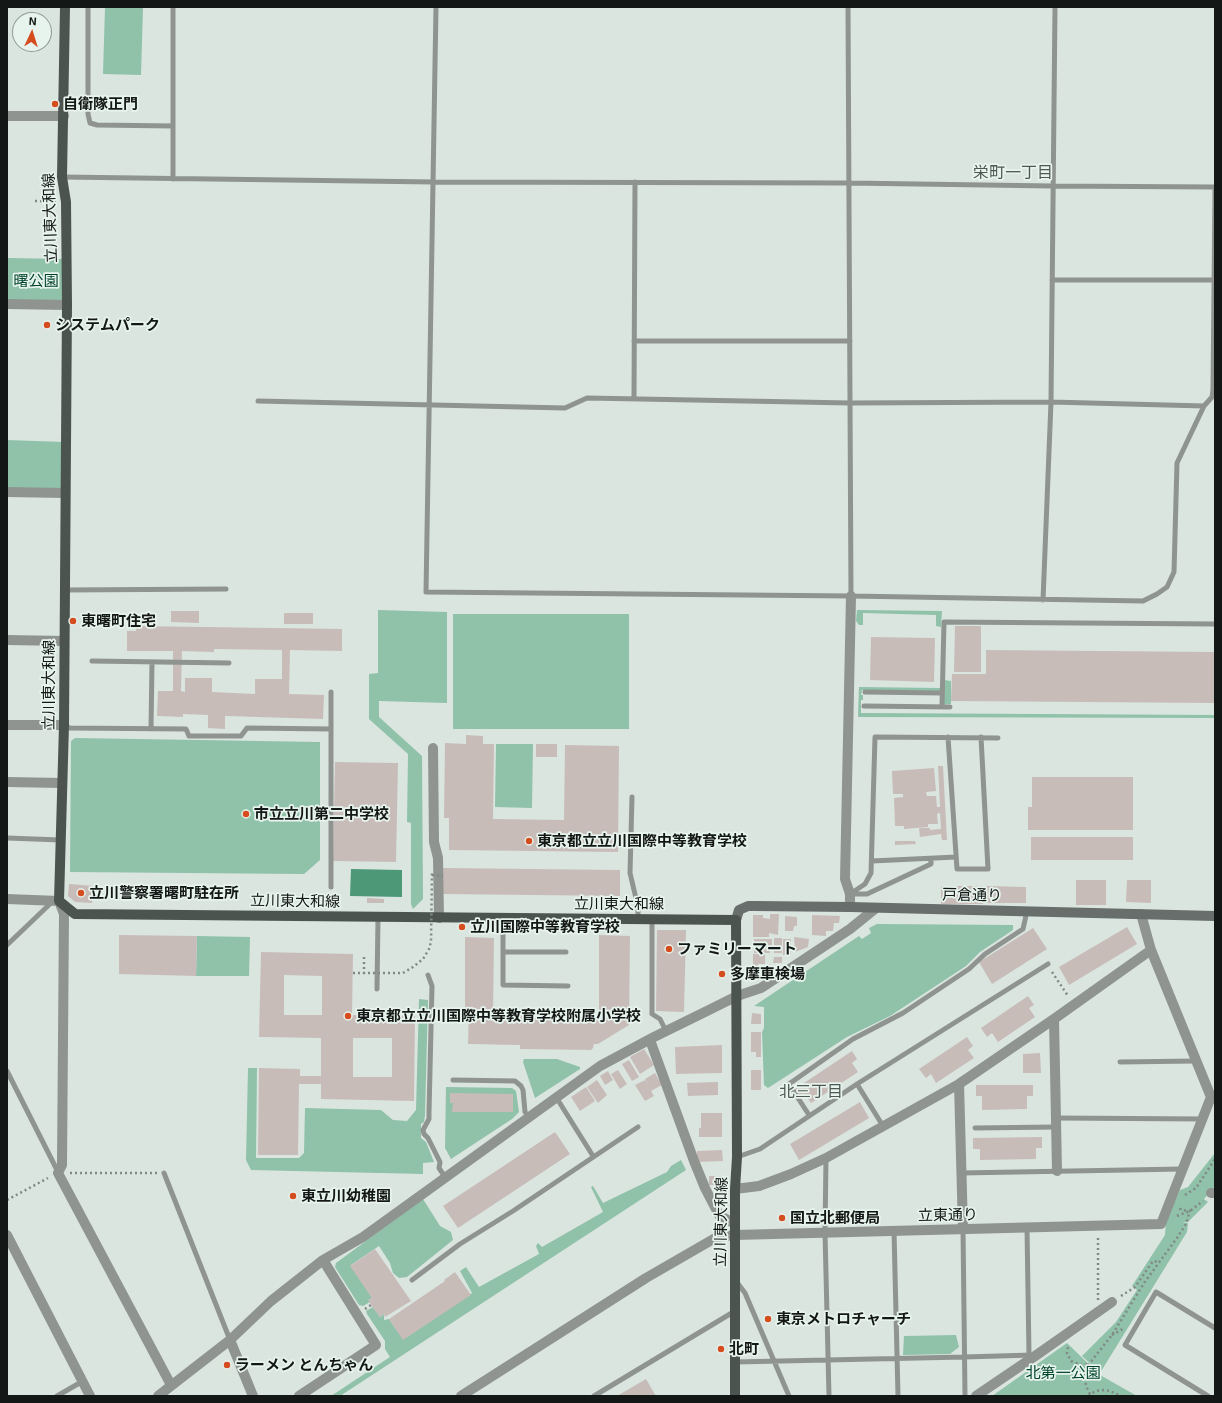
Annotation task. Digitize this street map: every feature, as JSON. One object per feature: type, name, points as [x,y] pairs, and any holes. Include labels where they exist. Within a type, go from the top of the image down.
[{"type":"main road","name":"立川東大和線","points":[[65,7],[62,177],[66,202],[67,305],[64,725],[61,840],[57,900],[75,914],[736,920],[737,1157],[735,1224],[735,1396]]},
{"type":"street","points":[[7,116],[64,116]]},
{"type":"street","points":[[7,304],[67,305]]},
{"type":"street","points":[[7,492],[65,493]]},
{"type":"street","points":[[850,907],[850,894],[845,879],[851,596]]},
{"type":"street","points":[[7,640],[64,641]]},
{"type":"street","points":[[7,725],[64,725]]},
{"type":"street","points":[[433,748],[434,842],[438,858],[439,918]]},
{"type":"street","points":[[7,782],[62,783]]},
{"type":"street","points":[[7,899],[57,900],[64,914],[62,1165],[58,1173],[171,1386]]},
{"type":"street","name":"戸倉通り","points":[[736,920],[739,910],[748,906],[1215,916]]},
{"type":"street","points":[[158,1396],[230,1340],[271,1301],[322,1260],[363,1237],[600,1066],[737,996],[761,988],[850,929],[876,908]]},
{"type":"street","points":[[1141,914],[1151,950],[1196,1061],[1213,1098],[1202,1119],[1161,1224]]},
{"type":"street","points":[[736,1189],[759,1186],[791,1174],[826,1158],[959,1084],[1151,950]]},
{"type":"street","points":[[1054,1019],[1058,1171]]},
{"type":"street","points":[[650,1040],[694,1161],[706,1188],[719,1215],[735,1224]]},
{"type":"street","points":[[959,1084],[963,1229]]},
{"type":"street","name":"立東通り","points":[[461,1396],[646,1278],[717,1237],[735,1235],[1161,1224]]},
{"type":"street","points":[[7,1235],[90,1396]]},
{"type":"street","points":[[299,1396],[376,1345],[322,1260]]},
{"type":"street","points":[[976,1396],[1033,1355],[1061,1338],[1112,1302]]},
{"type":"street","points":[[230,1340],[253,1396]]},
{"type":"lane","points":[[88,7],[88,114],[90,123],[97,125],[173,126]]},
{"type":"lane","points":[[173,7],[173,179]]},
{"type":"lane","points":[[436,7],[426,592],[851,596],[1143,601],[1157,594],[1167,587],[1174,572],[1177,463],[1204,406],[1212,397],[1215,190]]},
{"type":"lane","points":[[848,7],[851,596]]},
{"type":"lane","points":[[1043,600],[1051,402],[1055,7]]},
{"type":"lane","points":[[62,177],[434,182],[849,183],[1215,187]]},
{"type":"lane","points":[[634,399],[635,182]]},
{"type":"lane","points":[[1052,280],[1214,280]]},
{"type":"lane","points":[[634,341],[850,341]]},
{"type":"lane","points":[[258,401],[565,408],[587,398],[850,403],[1051,402],[1204,406]]},
{"type":"lane","points":[[65,590],[226,589]]},
{"type":"lane","points":[[942,706],[944,622],[1215,624]]},
{"type":"lane","points":[[92,661],[229,663]]},
{"type":"lane","points":[[151,729],[152,662]]},
{"type":"lane","points":[[331,692],[331,887]]},
{"type":"lane","points":[[865,692],[942,693]]},
{"type":"lane","points":[[864,706],[950,707]]},
{"type":"lane","points":[[64,725],[70,728],[186,729],[189,736],[241,736],[247,728],[331,729]]},
{"type":"lane","points":[[850,894],[865,884],[871,873],[875,737],[998,738]]},
{"type":"lane","points":[[948,737],[957,869],[988,869],[981,737]]},
{"type":"lane","points":[[632,797],[630,873],[638,907],[638,919]]},
{"type":"lane","points":[[7,838],[61,840]]},
{"type":"lane","points":[[872,861],[956,857]]},
{"type":"lane","points":[[850,894],[867,894],[931,864],[931,859]]},
{"type":"lane","points":[[7,945],[57,900]]},
{"type":"lane","points":[[809,1115],[789,1084],[853,1039],[903,1013],[969,969],[985,954],[1024,928],[1027,911]]},
{"type":"lane","points":[[377,990],[378,917]]},
{"type":"lane","points":[[502,918],[502,986],[568,986]]},
{"type":"lane","points":[[652,919],[652,1014],[660,1019],[666,1031]]},
{"type":"lane","points":[[502,952],[566,952]]},
{"type":"lane","points":[[737,1157],[760,1149],[857,1084],[1048,964]]},
{"type":"lane","points":[[428,975],[432,986],[429,1119],[424,1130],[424,1134],[428,1138],[440,1162],[440,1168],[445,1178]]},
{"type":"lane","points":[[1120,1062],[1196,1061]]},
{"type":"lane","points":[[7,1071],[58,1173]]},
{"type":"lane","points":[[453,1080],[516,1081],[523,1090],[525,1112],[529,1117]]},
{"type":"lane","points":[[857,1084],[883,1126]]},
{"type":"lane","points":[[556,1097],[593,1156]]},
{"type":"lane","points":[[975,1128],[1056,1123],[1202,1119]]},
{"type":"lane","points":[[412,1280],[460,1244],[513,1211],[638,1127]]},
{"type":"lane","points":[[826,1158],[825,1233],[829,1396]]},
{"type":"lane","points":[[961,1172],[1182,1169]]},
{"type":"lane","points":[[164,1173],[230,1340]]},
{"type":"lane","points":[[735,1362],[964,1358],[1033,1355],[1027,1228]]},
{"type":"lane","points":[[963,1229],[965,1396]]},
{"type":"lane","points":[[894,1231],[898,1396]]},
{"type":"lane","points":[[735,1281],[746,1293],[789,1396]]},
{"type":"lane","points":[[1208,1396],[1125,1345],[1156,1292],[1215,1328]]},
{"type":"lane","points":[[594,1396],[735,1311]]},
{"type":"lane","points":[[57,1396],[83,1381]]},
{"type":"path","points":[[35,201],[66,202]]},
{"type":"path","points":[[353,974],[403,972],[418,963],[429,949],[432,936],[432,874],[443,876]]},
{"type":"path","points":[[364,956],[364,974]]},
{"type":"path","points":[[1048,964],[1074,1005]]},
{"type":"path","points":[[1182,1199],[1185,1194],[1196,1188],[1215,1160]]},
{"type":"path","points":[[7,1200],[58,1173],[164,1173]]},
{"type":"path","points":[[1161,1224],[1177,1215],[1190,1211],[1200,1205],[1213,1193]]},
{"type":"path","points":[[1179,1204],[1181,1210],[1190,1211]]},
{"type":"path","points":[[1121,1396],[1110,1391],[1103,1390],[1096,1391],[1089,1395],[1085,1376],[1089,1364],[1112,1335],[1139,1290],[1186,1224],[1190,1211]]},
{"type":"path","points":[[1098,1226],[1098,1312]]},
{"type":"path","points":[[1112,1302],[1135,1287],[1153,1260],[1159,1262]]},
{"type":"path","points":[[1135,1287],[1139,1290]]},
{"type":"path","points":[[1061,1338],[1068,1348],[1067,1353],[1071,1361],[1081,1365],[1089,1364]]},
{"type":"green space","points":[[105,7],[143,7],[141,75],[103,74]]},
{"type":"green space","name":"曙公園","points":[[7,258],[66,259],[66,304],[7,302]]},
{"type":"green space","points":[[7,440],[64,442],[63,491],[7,489]]},
{"type":"green space","points":[[378,610],[447,612],[447,703],[379,701],[379,717],[422,756],[423,899],[413,909],[411,904],[411,823],[407,822],[408,754],[369,719],[369,674],[378,673]]},
{"type":"green space","points":[[857,610],[942,611],[941,627],[936,626],[936,615],[863,613],[863,625],[859,625],[856,621]]},
{"type":"green space","points":[[453,614],[629,614],[629,729],[453,729]]},
{"type":"green space","points":[[944,680],[951,681],[951,704],[944,704]]},
{"type":"green space","points":[[859,687],[940,688],[940,691],[862,690],[861,695],[863,695],[863,700],[861,700],[861,713],[1215,715],[1215,789],[1214,718],[858,717]]},
{"type":"green space","points":[[75,738],[320,742],[320,860],[304,874],[70,872],[71,741]]},
{"type":"green space","points":[[496,744],[533,744],[532,808],[495,807]]},
{"type":"green space","points":[[877,924],[1013,925],[1013,930],[980,952],[966,966],[890,1016],[847,1037],[768,1088],[764,1085],[762,1032],[764,1028],[764,1007],[754,1006],[859,936],[862,939],[871,933],[869,928]]},
{"type":"green space","points":[[197,936],[250,937],[249,976],[196,976]]},
{"type":"green space","points":[[419,999],[428,1000],[425,1115],[424,1122],[421,1124],[421,1138],[426,1142],[434,1162],[423,1163],[423,1174],[251,1170],[246,1160],[248,1068],[257,1068],[256,1158],[299,1158],[304,1153],[305,1108],[381,1110],[393,1120],[407,1121],[416,1110]]},
{"type":"green space","points":[[524,1059],[557,1059],[580,1067],[580,1069],[535,1098],[523,1062]]},
{"type":"green space","points":[[446,1087],[512,1088],[516,1091],[519,1112],[512,1119],[451,1159],[445,1148]]},
{"type":"green space","points":[[1215,1153],[1215,1186],[1204,1199],[1208,1202],[1188,1222],[1182,1222],[1188,1223],[1187,1232],[1100,1373],[1082,1356],[1116,1322],[1137,1290],[1132,1286],[1165,1235],[1166,1221],[1180,1190],[1188,1187]]},
{"type":"green space","points":[[681,1160],[686,1170],[340,1396],[331,1396],[390,1357],[385,1349],[385,1341],[366,1311],[373,1307],[380,1317],[384,1314],[384,1320],[389,1319],[403,1339],[472,1293],[460,1271],[466,1267],[479,1287],[539,1254],[536,1246],[538,1243],[542,1247],[603,1212],[591,1187],[593,1186],[603,1203],[667,1172],[671,1166]]},
{"type":"green space","points":[[423,1199],[440,1226],[451,1232],[453,1240],[407,1277],[399,1278],[393,1273],[390,1263],[379,1246],[351,1265],[372,1298],[369,1300],[370,1302],[363,1306],[359,1305],[335,1267],[336,1263]]},
{"type":"green space","points":[[956,1335],[959,1347],[950,1354],[903,1355],[904,1336]]},
{"type":"green space","name":"北第一公園","points":[[1067,1343],[1100,1375],[1137,1396],[992,1396]]},
{"type":"shaded area","points":[[351,869],[402,870],[402,897],[350,896]]},
{"type":"building","points":[[171,611],[199,611],[199,623],[171,622]]},
{"type":"building","points":[[284,613],[313,613],[313,624],[284,624]]},
{"type":"building","points":[[136,626],[342,629],[342,651],[290,650],[289,694],[324,695],[323,719],[225,716],[225,729],[208,728],[208,715],[183,714],[183,717],[157,716],[158,691],[173,691],[173,651],[127,651],[127,631],[136,631]],"holes":[[[214,649],[282,650],[282,679],[255,679],[255,694],[212,692],[212,678],[185,678],[185,692],[181,691],[182,651],[214,652]]]},
{"type":"building","points":[[955,626],[981,626],[981,672],[954,672]]},
{"type":"building","points":[[871,637],[935,638],[934,682],[870,680]]},
{"type":"building","points":[[986,650],[1215,652],[1215,703],[951,701],[952,674],[986,674]]},
{"type":"building","points":[[466,735],[483,736],[483,744],[494,744],[493,819],[564,820],[565,745],[619,746],[618,852],[449,850],[449,818],[444,818],[445,743],[466,744]]},
{"type":"building","points":[[536,744],[557,744],[557,757],[536,757]]},
{"type":"building","points":[[335,762],[398,763],[396,862],[333,861]]},
{"type":"building","points":[[938,766],[943,766],[947,840],[942,840],[941,834],[920,837],[919,828],[930,828],[930,830],[941,829],[940,813],[937,814],[938,824],[928,824],[928,827],[904,829],[904,826],[895,826],[894,798],[903,797],[903,794],[893,794],[892,771],[934,768],[936,791],[926,792],[927,796],[936,796],[937,807],[940,807]]},
{"type":"building","points":[[1032,777],[1133,777],[1133,830],[1028,830],[1028,807],[1032,807]]},
{"type":"building","points":[[1031,837],[1133,837],[1133,860],[1031,860]]},
{"type":"building","points":[[895,841],[915,841],[916,844],[895,845]]},
{"type":"building","points":[[443,868],[620,870],[620,896],[443,894]]},
{"type":"building","points":[[1076,880],[1106,880],[1106,905],[1076,905]]},
{"type":"building","points":[[1127,880],[1151,880],[1151,903],[1126,902]]},
{"type":"building","points":[[69,884],[94,886],[92,903],[75,902],[68,896]]},
{"type":"building","points":[[941,886],[983,886],[983,904],[941,904]]},
{"type":"building","points":[[986,886],[1026,887],[1026,903],[986,903]]},
{"type":"building","points":[[367,898],[384,899],[384,903],[367,903]]},
{"type":"building","points":[[770,914],[779,914],[778,935],[769,933],[769,937],[753,937],[753,915],[763,915],[763,918],[770,919]]},
{"type":"building","points":[[812,915],[840,916],[839,923],[834,923],[833,931],[826,931],[826,936],[812,935]]},
{"type":"building","points":[[785,916],[797,917],[797,926],[794,926],[793,931],[785,931]]},
{"type":"building","points":[[1127,927],[1137,944],[1069,985],[1059,967]]},
{"type":"building","points":[[1033,928],[1047,949],[992,984],[979,962]]},
{"type":"building","points":[[657,930],[686,930],[684,1012],[656,1011]]},
{"type":"building","points":[[119,935],[197,936],[196,976],[119,974]]},
{"type":"building","points":[[599,935],[630,936],[629,1025],[598,1044],[594,1044],[591,1050],[520,1049],[520,1045],[468,1044],[469,1011],[465,1011],[465,937],[494,938],[493,1012],[524,1013],[524,1018],[599,1019]]},
{"type":"building","points":[[794,937],[809,939],[808,947],[795,952]]},
{"type":"building","points":[[774,938],[782,938],[782,953],[774,953]]},
{"type":"building","points":[[754,939],[772,939],[772,950],[770,949],[770,953],[754,953]]},
{"type":"building","points":[[783,939],[791,939],[791,955],[783,955]]},
{"type":"building","points":[[261,952],[353,954],[352,1015],[415,1016],[414,1101],[321,1099],[321,1084],[299,1084],[298,1155],[258,1155],[259,1068],[300,1069],[300,1076],[321,1076],[321,1038],[259,1037]],"holes":[[[284,975],[322,976],[322,1015],[284,1015]],[[353,1038],[392,1038],[392,1077],[353,1077]]]},
{"type":"building","points":[[753,954],[765,954],[765,964],[758,964],[758,979],[751,979]]},
{"type":"building","points":[[774,957],[782,957],[782,963],[773,963]]},
{"type":"building","points":[[770,964],[772,972],[761,978],[759,968]]},
{"type":"building","points":[[1028,996],[1034,1005],[1029,1008],[1035,1017],[998,1042],[992,1033],[987,1037],[981,1028]]},
{"type":"building","points":[[752,1013],[761,1014],[761,1024],[751,1024]]},
{"type":"building","points":[[751,1032],[761,1032],[761,1057],[756,1057],[756,1052],[751,1052]]},
{"type":"building","points":[[967,1037],[973,1046],[968,1050],[974,1058],[936,1083],[931,1074],[926,1078],[919,1069]]},
{"type":"building","points":[[722,1045],[722,1073],[676,1074],[675,1047]]},
{"type":"building","points":[[644,1049],[654,1065],[640,1074],[630,1057]]},
{"type":"building","points":[[852,1051],[857,1059],[852,1063],[858,1072],[811,1103],[806,1096],[802,1099],[795,1089]]},
{"type":"building","points":[[1040,1053],[1041,1073],[1023,1073],[1023,1054]]},
{"type":"building","points":[[629,1060],[639,1077],[632,1081],[622,1064]]},
{"type":"building","points":[[618,1070],[627,1084],[620,1089],[611,1074]]},
{"type":"building","points":[[751,1070],[761,1070],[761,1090],[751,1090]]},
{"type":"building","points":[[608,1071],[613,1080],[605,1085],[600,1076]]},
{"type":"building","points":[[655,1073],[662,1085],[651,1091],[654,1096],[645,1101],[635,1085],[645,1080],[648,1084],[645,1079]]},
{"type":"building","points":[[597,1080],[607,1095],[598,1103],[587,1087]]},
{"type":"building","points":[[718,1082],[718,1095],[688,1096],[687,1083]]},
{"type":"building","points":[[976,1085],[1033,1085],[1033,1096],[1027,1096],[1027,1109],[982,1110],[982,1096],[976,1096]]},
{"type":"building","points":[[586,1087],[595,1101],[580,1111],[571,1097]]},
{"type":"building","points":[[450,1093],[513,1094],[513,1112],[452,1112],[453,1103],[450,1103]]},
{"type":"building","points":[[860,1102],[869,1118],[799,1160],[790,1144]]},
{"type":"building","points":[[701,1113],[722,1113],[722,1137],[699,1137],[699,1128],[701,1128]]},
{"type":"building","points":[[555,1132],[570,1154],[458,1228],[443,1206]]},
{"type":"building","points":[[1042,1137],[1042,1148],[1036,1148],[1036,1159],[980,1160],[980,1149],[973,1149],[973,1138]]},
{"type":"building","points":[[722,1150],[723,1161],[697,1162],[697,1151]]},
{"type":"building","points":[[709,1176],[723,1176],[723,1185],[709,1185]]},
{"type":"building","points":[[375,1249],[411,1301],[385,1317],[384,1314],[380,1317],[371,1305],[368,1300],[372,1298],[350,1266]]},
{"type":"building","points":[[455,1272],[471,1295],[403,1340],[389,1319],[445,1281],[444,1280]]},
{"type":"building","points":[[646,1379],[656,1396],[617,1396]]},
{"type":"place","name":"自衛隊正門","points":[[55,104]]},
{"type":"place","name":"システムパーク","points":[[47,325]]},
{"type":"place","name":"東曙町住宅","points":[[73,621]]},
{"type":"place","name":"市立立川第二中学校","points":[[246,814]]},
{"type":"place","name":"東京都立立川国際中等教育学校","points":[[529,841]]},
{"type":"place","name":"立川警察署曙町駐在所","points":[[81,893]]},
{"type":"place","name":"立川国際中等教育学校","points":[[462,927]]},
{"type":"place","name":"ファミリーマート","points":[[669,949]]},
{"type":"place","name":"多摩車検場","points":[[722,974]]},
{"type":"place","name":"東京都立立川国際中等教育学校附属小学校","points":[[348,1016]]},
{"type":"place","name":"東立川幼稚園","points":[[293,1196]]},
{"type":"place","name":"国立北郵便局","points":[[782,1218]]},
{"type":"place","name":"東京メトロチャーチ","points":[[768,1319]]},
{"type":"place","name":"北町","points":[[721,1349]]},
{"type":"place","name":"ラーメン とんちゃん","points":[[227,1365]]},
{"type":"district","name":"栄町一丁目","points":[[1013,173]]},
{"type":"district","name":"北三丁目","points":[[811,1092]]}]
